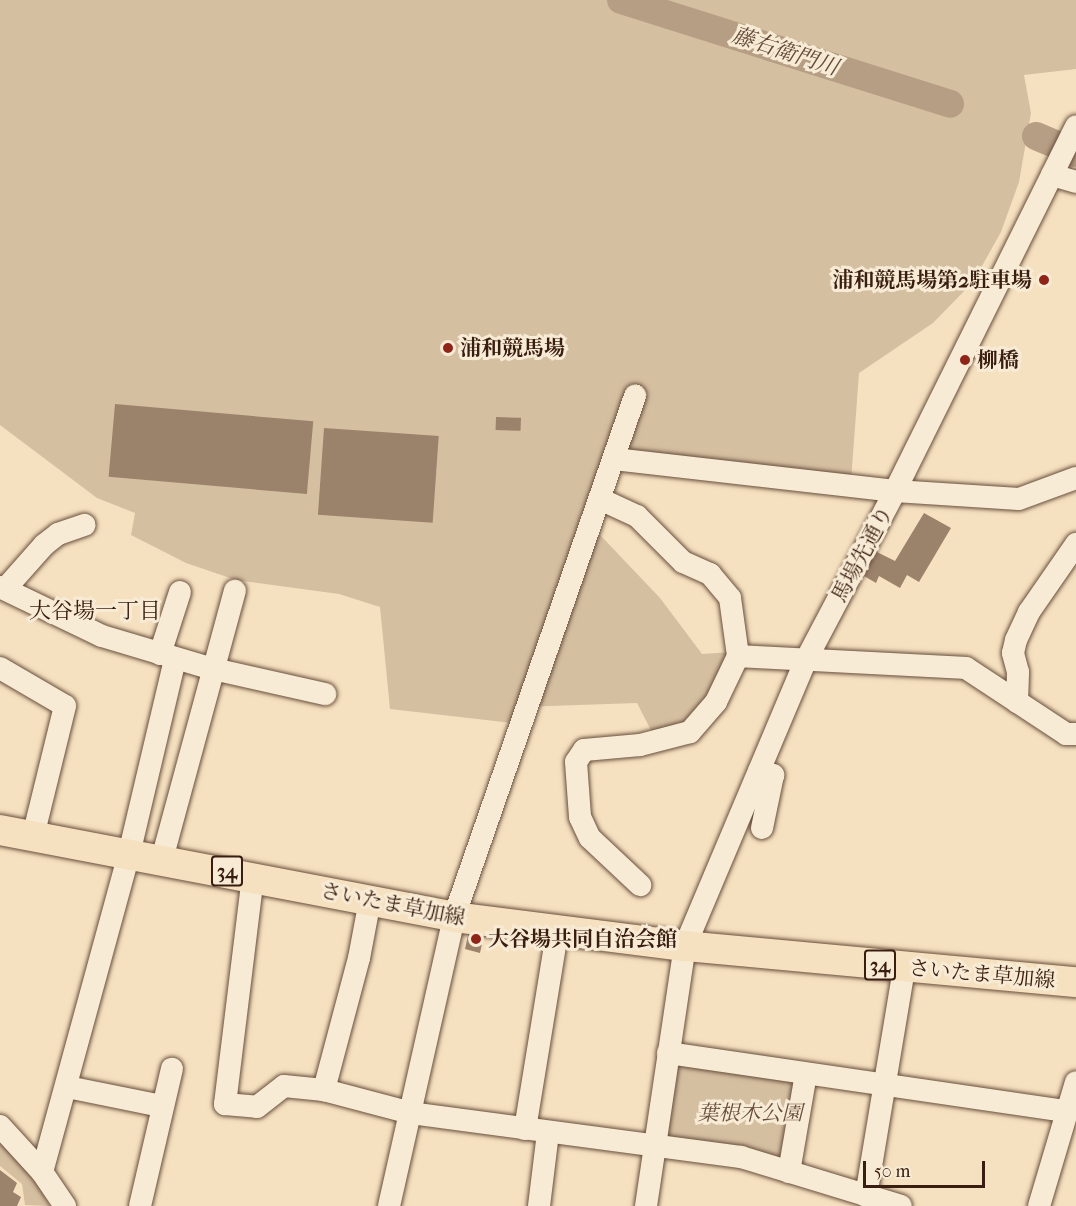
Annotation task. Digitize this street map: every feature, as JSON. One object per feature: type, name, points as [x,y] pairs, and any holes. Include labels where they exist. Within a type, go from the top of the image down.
[{"type":"main road","name":"さいたま草加線","points":[[0,830],[253,876],[454,917],[558,928],[685,946],[904,968],[1076,982]]},
{"type":"street","points":[[1074,131],[1053,173],[1076,182]]},
{"type":"street","name":"馬場先通り","points":[[646,1206],[685,946],[806,660],[895,491],[1053,173]]},
{"type":"street","points":[[389,1206],[454,917],[635,396]]},
{"type":"street","points":[[614,459],[895,491],[1019,499],[1076,478]]},
{"type":"street","points":[[600,499],[637,516],[683,562],[710,574],[730,598],[738,657],[716,702],[690,732],[640,745],[584,750],[576,762],[580,817],[590,838],[640,885]]},
{"type":"street","points":[[84,525],[58,534],[2,588],[102,636],[213,669],[325,694]]},
{"type":"street","points":[[1017,702],[1018,672],[1013,653],[1016,640],[1029,612],[1076,544]]},
{"type":"street","points":[[162,859],[235,591]]},
{"type":"street","points":[[42,1172],[129,854],[180,592]]},
{"type":"street","points":[[738,657],[966,668],[1066,734],[1076,734]]},
{"type":"street","points":[[0,668],[65,706],[33,836]]},
{"type":"street","points":[[759,771],[773,775],[762,828]]},
{"type":"street","points":[[253,876],[225,1104],[257,1107],[284,1086],[324,1090],[411,1113],[741,1157],[901,1206]]},
{"type":"street","points":[[324,1090],[359,958],[370,900]]},
{"type":"street","points":[[525,1129],[558,928]]},
{"type":"street","points":[[866,1196],[882,1085],[904,968]]},
{"type":"street","points":[[668,1053],[1067,1111]]},
{"type":"street","points":[[140,1206],[161,1106],[172,1069]]},
{"type":"street","points":[[789,1172],[806,1074]]},
{"type":"street","points":[[1039,1206],[1076,1082]]},
{"type":"street","points":[[67,1087],[161,1106]]},
{"type":"street","points":[[0,1126],[42,1172],[65,1206]]},
{"type":"street","points":[[538,1206],[548,1133]]},
{"type":"green space","name":"浦和競馬場","points":[[0,0],[1076,0],[1076,69],[1024,75],[1031,113],[1019,182],[1001,232],[973,282],[933,323],[859,373],[851,481],[622,454],[583,517],[660,598],[702,654],[732,652],[714,691],[689,724],[654,736],[637,703],[520,707],[513,723],[390,709],[380,607],[339,594],[236,580],[186,563],[131,535],[135,513],[97,498],[0,425]]},
{"type":"green space","name":"葉根木公園","points":[[678,1066],[793,1081],[797,1084],[784,1160],[668,1140],[663,1133]]},
{"type":"green space","points":[[0,1137],[34,1178],[50,1206],[25,1205],[22,1184],[0,1166]]},
{"type":"building","points":[[115,404],[313,421],[307,494],[109,477]]},
{"type":"building","points":[[496,417],[521,418],[521,431],[496,430]]},
{"type":"building","points":[[324,428],[439,436],[433,523],[318,515]]},
{"type":"building","points":[[924,513],[951,528],[919,582],[907,575],[900,588],[879,576],[876,583],[864,576],[875,551],[895,561]]},
{"type":"building","points":[[485,930],[480,953],[465,949],[469,931]]},
{"type":"building","points":[[0,1170],[17,1183],[13,1192],[21,1197],[17,1206],[0,1206]]},
{"type":"waterway","name":"藤右衛門川","points":[[621,0],[950,104]]},
{"type":"waterway","name":"藤右衛門川","points":[[1036,136],[1076,153]]},
{"type":"place","name":"浦和競馬場第2駐車場","points":[[1044,280]]},
{"type":"place","name":"浦和競馬場","points":[[448,348]]},
{"type":"place","name":"柳橋","points":[[965,360]]},
{"type":"place","name":"大谷場共同自治会館","points":[[476,939]]},
{"type":"district","name":"大谷場一丁目","points":[[95,612]]}]
